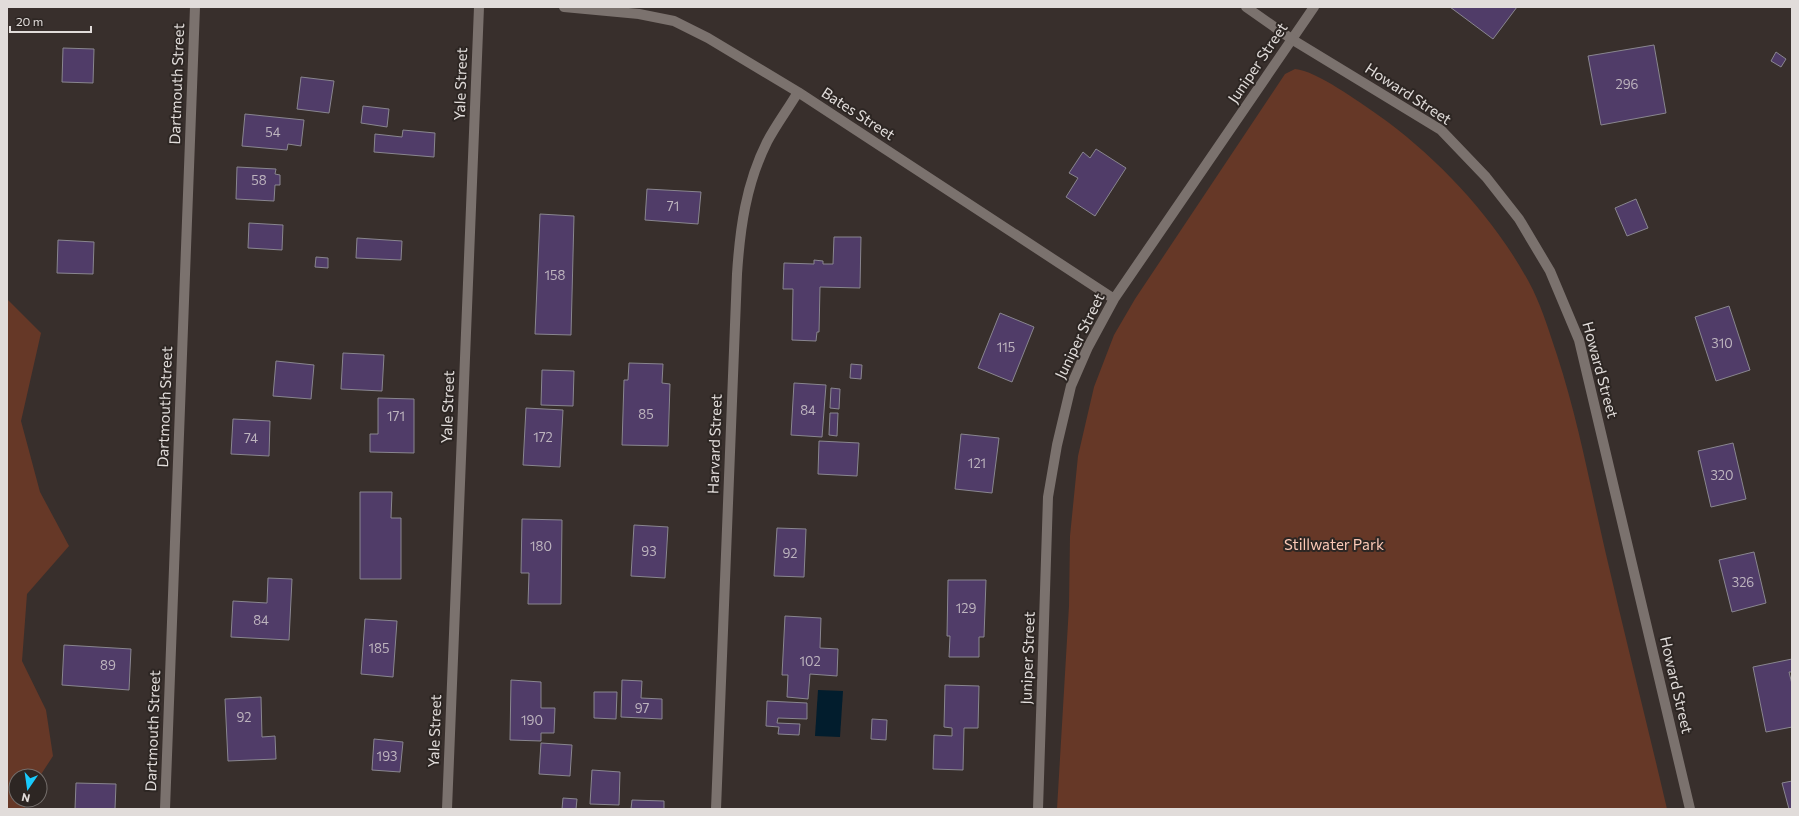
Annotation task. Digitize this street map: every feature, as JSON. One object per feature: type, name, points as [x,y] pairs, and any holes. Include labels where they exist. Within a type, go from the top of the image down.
[{"type":"street","name":"Dartmouth Street","points":[[165,809],[195,7]]},
{"type":"street","name":"Yale Street","points":[[447,809],[479,7]]},
{"type":"street","name":"Bates Street","points":[[564,7],[639,14],[674,21],[708,38],[798,92],[1114,299]]},
{"type":"street","name":"Howard Street","points":[[1246,7],[1293,40],[1441,130],[1486,177],[1519,219],[1550,271],[1579,340],[1690,809]]},
{"type":"street","name":"Juniper Street","points":[[1038,809],[1048,497],[1057,445],[1071,386],[1088,347],[1114,299],[1293,40],[1314,7]]},
{"type":"street","name":"Harvard Street","points":[[716,809],[740,230],[748,192],[767,143],[798,92]]},
{"type":"green space","name":"Stillwater Park","points":[[1295,69],[1315,75],[1349,95],[1401,132],[1423,151],[1466,194],[1485,217],[1503,240],[1533,290],[1549,331],[1571,403],[1667,809],[1057,809],[1069,606],[1070,536],[1078,456],[1094,387],[1114,335],[1135,299],[1285,74]]},
{"type":"green space","points":[[7,299],[41,333],[21,421],[40,492],[69,546],[27,594],[22,661],[46,710],[53,756],[45,768],[8,768],[8,808],[25,809],[7,809]]},
{"type":"water","points":[[818,690],[843,691],[840,737],[815,736]]},
{"type":"building","points":[[1450,7],[1517,7],[1493,39]]},
{"type":"building","points":[[1654,45],[1666,113],[1601,125],[1588,56]]},
{"type":"building","points":[[63,48],[94,49],[93,83],[62,82]]},
{"type":"building","points":[[1776,52],[1786,59],[1781,67],[1771,61]]},
{"type":"building","points":[[301,77],[334,81],[329,113],[297,109]]},
{"type":"building","points":[[363,106],[389,109],[387,127],[361,123]]},
{"type":"building","points":[[245,114],[304,120],[301,146],[288,144],[287,150],[242,146]]},
{"type":"building","points":[[403,130],[435,133],[434,157],[374,152],[375,134],[402,137]]},
{"type":"building","points":[[1096,149],[1126,168],[1095,216],[1066,197],[1078,178],[1069,173],[1083,152],[1090,158]]},
{"type":"building","points":[[237,167],[276,169],[275,174],[280,175],[280,185],[275,185],[274,201],[236,199]]},
{"type":"building","points":[[647,189],[701,192],[698,224],[645,220]]},
{"type":"building","points":[[1636,199],[1648,228],[1627,236],[1615,208]]},
{"type":"building","points":[[540,214],[574,216],[571,335],[535,334]]},
{"type":"building","points":[[249,223],[283,225],[282,250],[248,248]]},
{"type":"building","points":[[834,237],[861,237],[860,288],[820,287],[819,332],[817,332],[816,341],[792,340],[793,289],[783,289],[784,263],[814,264],[814,260],[823,261],[823,264],[833,264]]},
{"type":"building","points":[[357,238],[402,241],[401,260],[356,258]]},
{"type":"building","points":[[58,240],[94,242],[93,274],[57,273]]},
{"type":"building","points":[[316,257],[328,258],[328,268],[315,267]]},
{"type":"building","points":[[1729,306],[1750,370],[1716,381],[1695,317]]},
{"type":"building","points":[[1000,313],[1034,327],[1012,382],[978,368]]},
{"type":"building","points":[[343,353],[384,355],[382,391],[341,389]]},
{"type":"building","points":[[276,361],[314,365],[311,399],[273,396]]},
{"type":"building","points":[[629,363],[663,364],[662,383],[670,384],[668,446],[622,445],[624,380],[628,380]]},
{"type":"building","points":[[851,364],[862,365],[861,379],[850,378]]},
{"type":"building","points":[[542,370],[574,371],[573,406],[541,405]]},
{"type":"building","points":[[794,383],[826,385],[822,437],[791,435]]},
{"type":"building","points":[[831,388],[840,389],[839,409],[830,408]]},
{"type":"building","points":[[378,398],[414,399],[414,453],[370,452],[370,434],[378,434]]},
{"type":"building","points":[[526,408],[563,410],[560,467],[523,465]]},
{"type":"building","points":[[830,413],[838,413],[837,436],[829,435]]},
{"type":"building","points":[[233,419],[270,421],[269,456],[231,454]]},
{"type":"building","points":[[961,434],[999,438],[992,493],[955,489]]},
{"type":"building","points":[[819,441],[859,443],[857,476],[818,474]]},
{"type":"building","points":[[1733,443],[1746,499],[1711,507],[1698,451]]},
{"type":"building","points":[[360,492],[392,492],[391,518],[401,518],[401,579],[360,579]]},
{"type":"building","points":[[522,519],[562,520],[561,604],[528,604],[529,573],[521,573]]},
{"type":"building","points":[[634,525],[668,527],[665,578],[631,576]]},
{"type":"building","points":[[777,528],[806,529],[804,577],[774,576]]},
{"type":"building","points":[[1754,552],[1766,603],[1732,612],[1719,560]]},
{"type":"building","points":[[268,578],[292,579],[289,640],[231,637],[233,601],[267,603]]},
{"type":"building","points":[[948,580],[986,580],[984,637],[979,637],[979,657],[949,657],[950,636],[947,636]]},
{"type":"building","points":[[785,616],[821,618],[820,648],[838,649],[837,676],[810,674],[808,699],[787,697],[788,675],[782,675]]},
{"type":"building","points":[[365,619],[397,621],[393,677],[361,674]]},
{"type":"building","points":[[64,645],[131,649],[129,690],[62,685]]},
{"type":"building","points":[[1792,659],[1792,672],[1789,672],[1792,684],[1792,727],[1766,732],[1753,667]]},
{"type":"building","points":[[511,680],[541,682],[541,708],[555,708],[554,733],[541,733],[541,741],[510,740]]},
{"type":"building","points":[[622,680],[642,681],[641,698],[662,699],[662,719],[621,717]]},
{"type":"building","points":[[945,685],[979,686],[978,728],[964,728],[963,770],[933,769],[934,735],[952,736],[952,728],[944,727]]},
{"type":"building","points":[[594,692],[617,692],[616,719],[594,718]]},
{"type":"building","points":[[261,697],[262,737],[275,736],[276,759],[228,761],[225,699]]},
{"type":"building","points":[[767,701],[807,703],[807,719],[778,718],[777,723],[800,724],[799,735],[778,734],[779,727],[766,726]]},
{"type":"building","points":[[872,719],[887,720],[886,740],[871,739]]},
{"type":"building","points":[[374,739],[403,742],[400,772],[372,770]]},
{"type":"building","points":[[541,743],[572,745],[570,776],[539,774]]},
{"type":"building","points":[[592,770],[620,772],[619,805],[590,804]]},
{"type":"building","points":[[1792,781],[1792,809],[1789,809],[1782,783]]},
{"type":"building","points":[[76,783],[116,784],[115,809],[75,809]]},
{"type":"building","points":[[563,798],[577,799],[576,809],[562,809]]},
{"type":"building","points":[[632,800],[664,801],[664,809],[631,809]]}]
